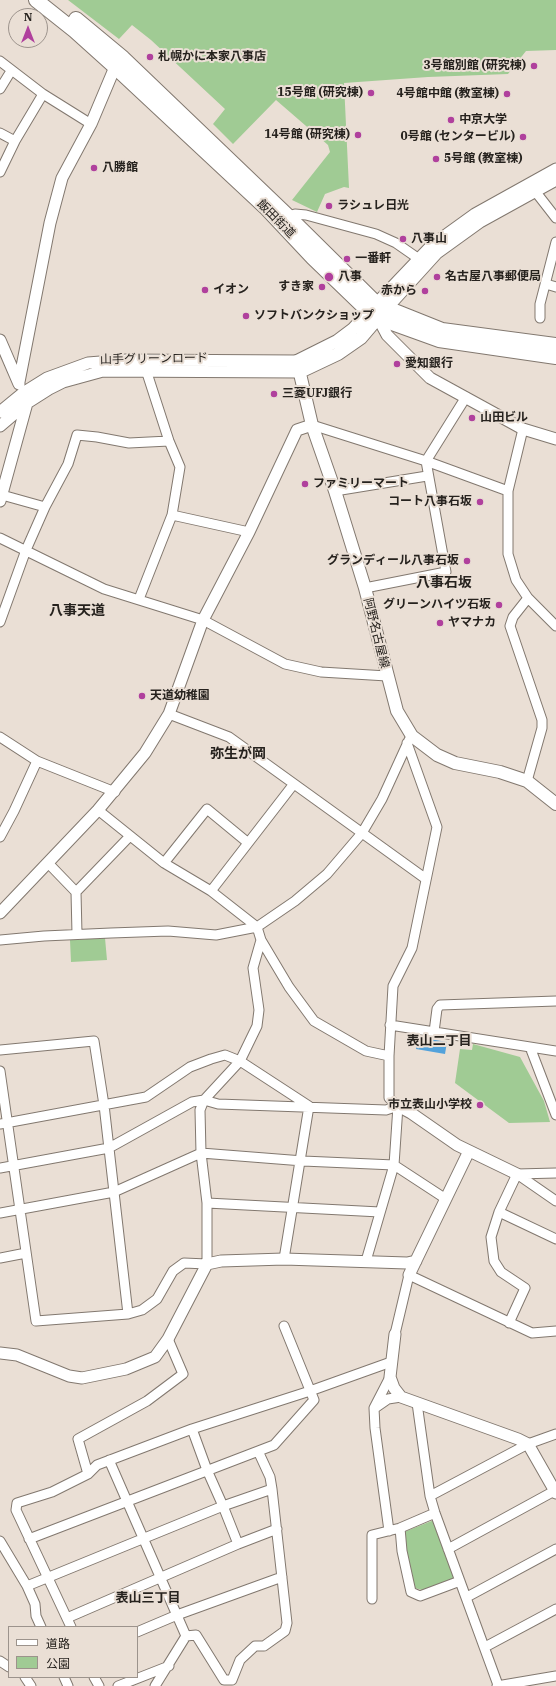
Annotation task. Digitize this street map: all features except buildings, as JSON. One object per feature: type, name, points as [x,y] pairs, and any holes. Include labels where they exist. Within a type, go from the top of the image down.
[{"type":"highway","name":"飯田街道","points":[[36,0],[119,63],[267,209],[313,258],[378,311],[439,340],[556,357]]},
{"type":"highway","name":"飯田街道","points":[[51,0],[288,216],[378,311],[442,330],[556,345]]},
{"type":"main road","points":[[299,367],[338,354],[361,338],[378,311]]},
{"type":"main road","name":"阿野名古屋線","points":[[299,367],[312,425],[335,491],[365,588],[397,711],[410,739],[437,755],[455,763],[500,772],[527,781],[556,804]]},
{"type":"street","points":[[0,62],[43,94],[91,124]]},
{"type":"street","points":[[19,382],[56,197],[65,172],[91,124],[119,63]]},
{"type":"street","points":[[0,89],[11,71]]},
{"type":"street","points":[[0,172],[15,141],[43,94]]},
{"type":"street","points":[[0,133],[15,141]]},
{"type":"street","points":[[378,311],[432,245],[475,214],[556,169]]},
{"type":"street","points":[[378,311],[437,253],[480,222],[556,180]]},
{"type":"street","points":[[535,191],[556,218]]},
{"type":"street","points":[[288,216],[295,214],[306,215],[376,234],[396,243],[419,259]]},
{"type":"street","points":[[540,318],[540,304],[556,242]]},
{"type":"street","points":[[546,284],[556,287]]},
{"type":"street","points":[[378,311],[387,335],[430,378],[523,429],[556,439]]},
{"type":"street","points":[[0,340],[25,398],[1,498],[45,507]]},
{"type":"street","name":"山手グリーンロード","points":[[0,412],[25,398],[65,370],[88,363],[107,360],[299,367]]},
{"type":"street","name":"山手グリーンロード","points":[[0,426],[25,398],[63,382],[103,371],[299,367]]},
{"type":"street","points":[[139,599],[172,515],[180,468],[169,441],[146,370]]},
{"type":"street","points":[[365,588],[446,572],[427,476],[426,461],[466,397]]},
{"type":"street","points":[[0,913],[115,792],[145,753],[169,714],[203,620],[249,532],[297,430],[312,425],[426,461],[508,491]]},
{"type":"street","points":[[523,429],[508,491],[508,554],[516,580],[528,598],[556,626]]},
{"type":"street","points":[[0,622],[26,550],[45,507],[68,464],[77,435],[129,443],[169,441]]},
{"type":"street","points":[[335,491],[427,476]]},
{"type":"street","points":[[172,515],[249,532]]},
{"type":"street","points":[[0,538],[104,589],[203,620],[285,664],[321,672],[387,676]]},
{"type":"street","points":[[527,781],[542,728],[542,720],[510,626],[513,617],[528,598]]},
{"type":"street","points":[[169,714],[229,737],[426,878]]},
{"type":"street","points":[[0,737],[37,761],[115,792]]},
{"type":"street","points":[[0,940],[77,934],[168,931],[216,935],[258,927],[295,901],[328,874],[362,833],[382,799],[410,739]]},
{"type":"street","points":[[410,739],[437,827],[412,948],[393,986],[390,1025],[389,1098],[398,1106],[411,1113],[457,1145],[517,1174],[556,1201]]},
{"type":"street","points":[[0,837],[14,811],[37,761]]},
{"type":"street","points":[[211,891],[247,842],[293,784]]},
{"type":"street","points":[[164,863],[207,808],[247,842]]},
{"type":"street","points":[[98,810],[164,863],[211,891],[258,927],[261,940],[289,987],[314,1021],[366,1051],[389,1056]]},
{"type":"street","points":[[76,892],[130,836]]},
{"type":"street","points":[[48,863],[76,892],[77,934]]},
{"type":"street","points":[[0,1352],[16,1355],[69,1376],[82,1378],[126,1369],[155,1357],[168,1339],[207,1264],[207,1203],[201,1153],[200,1110],[204,1100],[240,1061],[258,1026],[259,1010],[253,968],[261,940]]},
{"type":"street","points":[[434,1032],[437,1009],[440,1005],[556,1001]]},
{"type":"street","points":[[390,1025],[556,1051]]},
{"type":"street","points":[[0,1050],[94,1041],[104,1105],[128,1314]]},
{"type":"street","points":[[530,1047],[556,1115]]},
{"type":"street","points":[[4,1123],[146,1096],[190,1067],[225,1055],[240,1061],[309,1106]]},
{"type":"street","points":[[0,1072],[4,1123],[14,1165],[36,1321],[128,1314],[142,1310],[156,1300],[173,1271],[184,1263],[207,1264],[221,1261],[284,1259],[407,1263],[416,1261]]},
{"type":"street","points":[[0,1168],[109,1148],[192,1102],[204,1100],[218,1104],[309,1106],[386,1110],[398,1106]]},
{"type":"street","points":[[284,1259],[309,1106]]},
{"type":"street","points":[[366,1261],[394,1164],[398,1106]]},
{"type":"street","points":[[389,1530],[375,1428],[374,1408],[390,1377],[395,1334],[410,1275],[469,1151]]},
{"type":"street","points":[[0,1213],[114,1192],[201,1153],[300,1161],[394,1164],[446,1199]]},
{"type":"street","points":[[517,1174],[556,1173]]},
{"type":"street","points":[[509,1323],[525,1288],[501,1272],[494,1261],[491,1237],[499,1212],[517,1174]]},
{"type":"street","points":[[207,1203],[292,1209],[380,1212]]},
{"type":"street","points":[[499,1212],[556,1239]]},
{"type":"street","points":[[0,1258],[26,1253]]},
{"type":"street","points":[[410,1275],[532,1333],[556,1331]]},
{"type":"street","points":[[29,1539],[274,1445],[314,1400],[284,1326]]},
{"type":"street","points":[[88,1474],[78,1439],[147,1401],[184,1374],[168,1339]]},
{"type":"street","points":[[71,1626],[16,1510],[17,1503],[52,1492],[88,1474],[97,1465],[109,1460],[192,1429],[310,1391],[391,1362]]},
{"type":"street","points":[[390,1377],[394,1388],[402,1397],[528,1444],[556,1491],[448,1549]]},
{"type":"street","points":[[374,1408],[388,1400],[402,1397]]},
{"type":"street","points":[[417,1403],[430,1496],[448,1549],[485,1647],[497,1686],[556,1676]]},
{"type":"street","points":[[192,1429],[207,1470],[224,1506],[238,1544]]},
{"type":"street","points":[[430,1496],[528,1444],[556,1434]]},
{"type":"street","points":[[186,1636],[196,1635],[224,1680],[232,1680],[240,1660],[255,1646],[264,1646],[285,1631],[287,1623],[272,1489],[270,1477],[258,1451]]},
{"type":"street","points":[[109,1460],[186,1636]]},
{"type":"street","points":[[28,1586],[144,1540],[224,1506],[272,1489]]},
{"type":"street","points":[[372,1599],[372,1535],[400,1528],[435,1513]]},
{"type":"street","points":[[400,1528],[402,1551],[411,1592],[420,1596],[460,1581]]},
{"type":"street","points":[[67,1618],[238,1544],[277,1529]]},
{"type":"street","points":[[0,1541],[28,1586],[36,1604],[36,1616],[41,1626]]},
{"type":"street","points":[[467,1597],[556,1549]]},
{"type":"street","points":[[138,1632],[177,1615],[282,1578]]},
{"type":"street","points":[[485,1647],[556,1609]]},
{"type":"street","points":[[155,1686],[169,1666],[186,1636]]},
{"type":"street","points":[[118,1686],[169,1666]]},
{"type":"green space","points":[[68,0],[556,0],[556,50],[526,51],[508,74],[428,77],[344,83],[349,188],[344,187],[325,194],[317,212],[292,200],[330,152],[328,145],[276,100],[233,144],[213,124],[225,109],[151,40],[132,25],[119,39]]},
{"type":"green space","points":[[105,938],[107,960],[71,962],[70,940]]},
{"type":"green space","points":[[473,1044],[520,1057],[544,1101],[550,1122],[509,1123],[455,1083],[460,1049],[472,1050]]},
{"type":"green space","points":[[434,1520],[456,1578],[422,1590],[415,1588],[406,1551],[404,1532]]},
{"type":"water","points":[[418,1037],[447,1042],[445,1054],[416,1049]]},
{"type":"place","name":"札幌かに本家八事店","points":[[150,57]]},
{"type":"place","name":"3号館別館 (研究棟)","points":[[534,66]]},
{"type":"place","name":"15号館 (研究棟)","points":[[371,93]]},
{"type":"place","name":"4号館中館 (教室棟)","points":[[507,94]]},
{"type":"place","name":"中京大学","points":[[451,120]]},
{"type":"place","name":"14号館 (研究棟)","points":[[358,135]]},
{"type":"place","name":"0号館 (センタービル)","points":[[523,137]]},
{"type":"place","name":"5号館 (教室棟)","points":[[436,159]]},
{"type":"place","name":"八勝館","points":[[94,168]]},
{"type":"place","name":"ラシュレ日光","points":[[329,206]]},
{"type":"place","name":"八事山","points":[[403,239]]},
{"type":"place","name":"一番軒","points":[[347,259]]},
{"type":"place","name":"八事","points":[[329,277]]},
{"type":"place","name":"名古屋八事郵便局","points":[[437,277]]},
{"type":"place","name":"すき家","points":[[322,287]]},
{"type":"place","name":"イオン","points":[[205,290]]},
{"type":"place","name":"赤から","points":[[425,291]]},
{"type":"place","name":"ソフトバンクショップ","points":[[246,316]]},
{"type":"place","name":"愛知銀行","points":[[397,364]]},
{"type":"place","name":"三菱UFJ銀行","points":[[274,394]]},
{"type":"place","name":"山田ビル","points":[[472,418]]},
{"type":"place","name":"ファミリーマート","points":[[305,484]]},
{"type":"place","name":"コート八事石坂","points":[[480,502]]},
{"type":"place","name":"グランディール八事石坂","points":[[467,561]]},
{"type":"place","name":"グリーンハイツ石坂","points":[[499,605]]},
{"type":"place","name":"ヤマナカ","points":[[440,623]]},
{"type":"place","name":"天道幼稚園","points":[[142,696]]},
{"type":"place","name":"市立表山小学校","points":[[480,1105]]},
{"type":"district","name":"八事石坂","points":[[444,583]]},
{"type":"district","name":"八事天道","points":[[77,611]]},
{"type":"district","name":"弥生が岡","points":[[238,754]]},
{"type":"district","name":"表山二丁目","points":[[439,1041]]},
{"type":"district","name":"表山三丁目","points":[[148,1598]]}]
